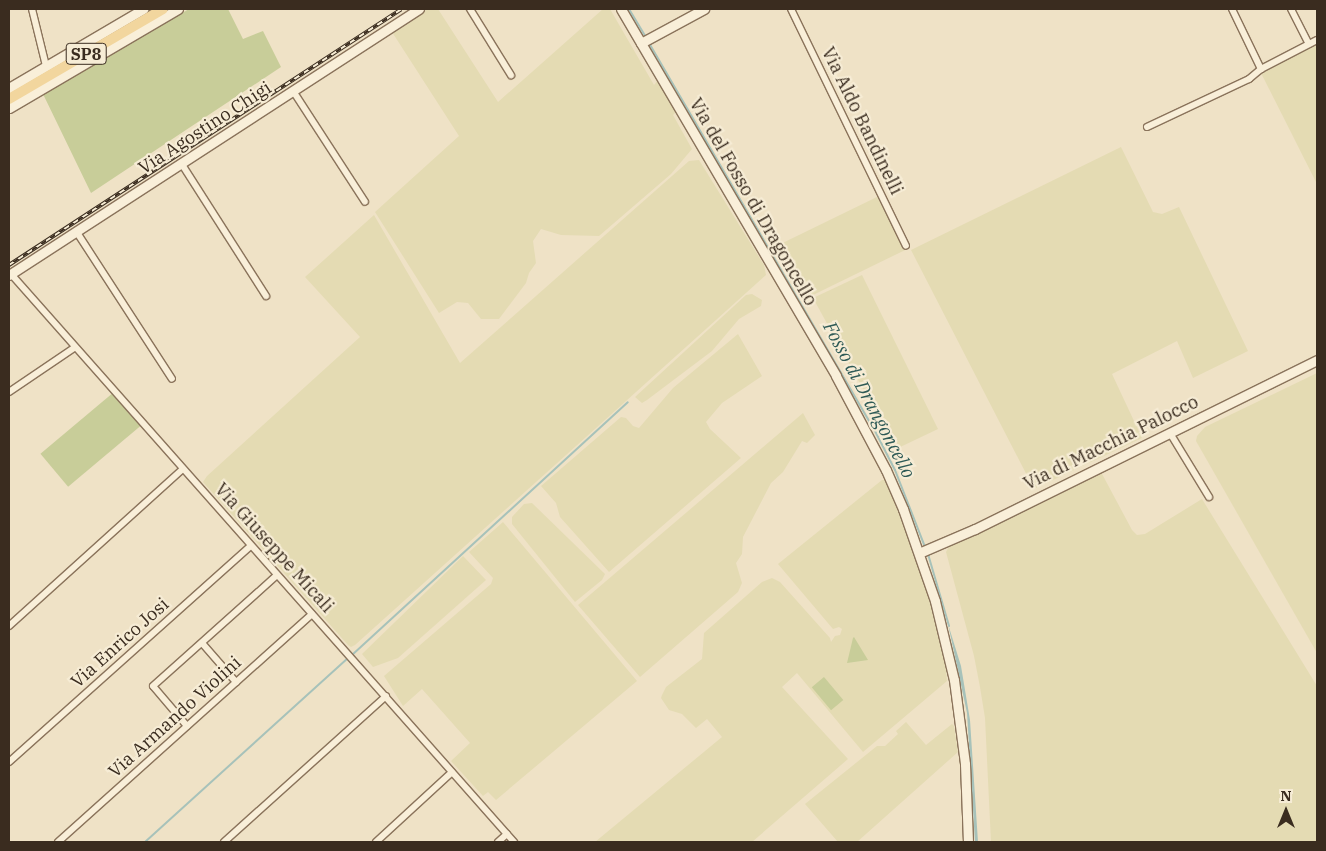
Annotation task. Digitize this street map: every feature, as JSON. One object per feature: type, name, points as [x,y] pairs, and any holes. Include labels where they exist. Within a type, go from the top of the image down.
[{"type":"main road","name":"SP8","points":[[9,98],[163,9]]},
{"type":"street","points":[[32,9],[46,66]]},
{"type":"street","points":[[9,88],[143,9]]},
{"type":"street","points":[[9,108],[178,9]]},
{"type":"street","name":"Via Agostino Chigi","points":[[10,275],[419,9]]},
{"type":"street","points":[[470,9],[511,75]]},
{"type":"street","name":"Via del Fosso di Dragoncello","points":[[621,9],[836,376],[886,470],[924,550],[954,680],[965,764],[968,842]]},
{"type":"street","points":[[642,42],[704,9]]},
{"type":"street","name":"Via Aldo Bandinelli","points":[[792,9],[906,246]]},
{"type":"street","points":[[1232,9],[1260,69]]},
{"type":"street","points":[[1291,9],[1309,44]]},
{"type":"street","points":[[1147,127],[1249,79],[1260,69],[1317,40]]},
{"type":"street","points":[[293,91],[365,202]]},
{"type":"street","points":[[181,163],[266,296]]},
{"type":"street","points":[[76,231],[172,379]]},
{"type":"street","name":"Via Giuseppe Micali","points":[[10,275],[514,842]]},
{"type":"street","points":[[9,392],[74,348]]},
{"type":"street","name":"Via di Macchia Palocco","points":[[924,550],[975,529],[1317,360]]},
{"type":"street","points":[[1170,433],[1209,497]]},
{"type":"street","points":[[9,626],[183,469]]},
{"type":"street","name":"Via Enrico Josi","points":[[9,762],[251,546]]},
{"type":"street","points":[[187,726],[153,686],[277,576]]},
{"type":"street","name":"Via Armando Violini","points":[[58,842],[312,614]]},
{"type":"street","points":[[202,643],[236,682]]},
{"type":"street","points":[[224,842],[386,696]]},
{"type":"street","points":[[376,842],[452,772]]},
{"type":"street","points":[[498,842],[507,834]]},
{"type":"shaded area","points":[[428,9],[438,9],[498,102],[603,9],[610,9],[654,85],[658,80],[676,112],[673,115],[692,149],[671,174],[599,236],[561,235],[541,229],[533,241],[536,263],[529,273],[526,283],[499,319],[481,319],[468,303],[457,302],[439,313],[375,212],[459,136],[392,32]]},
{"type":"shaded area","points":[[1317,42],[1317,184],[1261,73]]},
{"type":"shaded area","points":[[1121,147],[1153,212],[1162,214],[1179,207],[1248,351],[1193,378],[1177,341],[1112,374],[1142,438],[1034,489],[911,250]]},
{"type":"shaded area","points":[[699,160],[764,265],[766,275],[355,645],[351,647],[348,645],[203,482],[207,476],[360,337],[305,277],[374,215],[460,363],[689,161]]},
{"type":"shaded area","points":[[879,196],[905,250],[807,298],[781,244]]},
{"type":"shaded area","points":[[862,275],[938,429],[896,449],[813,298]]},
{"type":"shaded area","points":[[752,294],[762,300],[761,306],[739,319],[712,351],[642,403],[635,397],[746,295]]},
{"type":"shaded area","points":[[738,334],[762,376],[722,403],[706,422],[710,429],[741,458],[609,572],[560,517],[556,503],[541,486],[621,417],[626,418],[633,426],[639,428],[673,388]]},
{"type":"shaded area","points":[[1317,373],[1317,653],[1196,441],[1197,436],[1205,427]]},
{"type":"shaded area","points":[[803,413],[815,435],[807,443],[802,441],[783,472],[771,483],[743,537],[742,554],[736,563],[742,583],[738,592],[640,677],[578,605]]},
{"type":"shaded area","points":[[1101,472],[1132,530],[1137,535],[1145,534],[1202,499],[1317,686],[1317,842],[991,842],[985,718],[974,656],[946,552],[948,548],[961,540]]},
{"type":"shaded area","points":[[882,480],[886,480],[925,583],[945,660],[947,681],[863,752],[797,673],[782,687],[848,759],[752,842],[595,842],[722,737],[707,719],[696,728],[682,714],[669,710],[661,698],[666,687],[702,659],[704,633],[762,582],[772,578],[780,582],[830,638],[831,642],[835,636],[840,635],[842,629],[839,627],[833,629],[778,564]]},
{"type":"shaded area","points":[[532,503],[605,574],[602,580],[575,602],[512,524],[512,517],[524,504]]},
{"type":"shaded area","points":[[503,522],[637,681],[496,800],[488,792],[483,796],[451,761],[470,743],[422,689],[403,706],[384,676],[491,584],[493,578],[469,552]]},
{"type":"shaded area","points":[[463,556],[486,580],[398,658],[373,667],[362,654]]},
{"type":"shaded area","points":[[906,722],[926,745],[952,724],[954,726],[958,752],[857,842],[838,842],[805,804],[877,746],[885,746],[898,734],[896,731]]},
{"type":"green space","points":[[189,9],[228,9],[243,39],[263,31],[281,67],[91,193],[43,94]]},
{"type":"green space","points":[[114,392],[142,425],[68,487],[40,454]]},
{"type":"green space","points":[[853,638],[868,660],[847,663]]},
{"type":"green space","points":[[824,677],[843,700],[831,710],[812,687]]},
{"type":"water","points":[[948,624],[961,666],[970,720],[978,842],[975,842],[967,713]]},
{"type":"waterway","name":"Fosso di Drangoncello","points":[[629,9],[646,37]]},
{"type":"waterway","name":"Fosso di Drangoncello","points":[[649,43],[874,429],[895,470],[925,547]]},
{"type":"waterway","points":[[352,655],[628,402]]},
{"type":"waterway","name":"Fosso di Drangoncello","points":[[928,554],[949,626]]},
{"type":"waterway","points":[[145,842],[348,658]]},
{"type":"railway","points":[[9,265],[401,9]]}]
